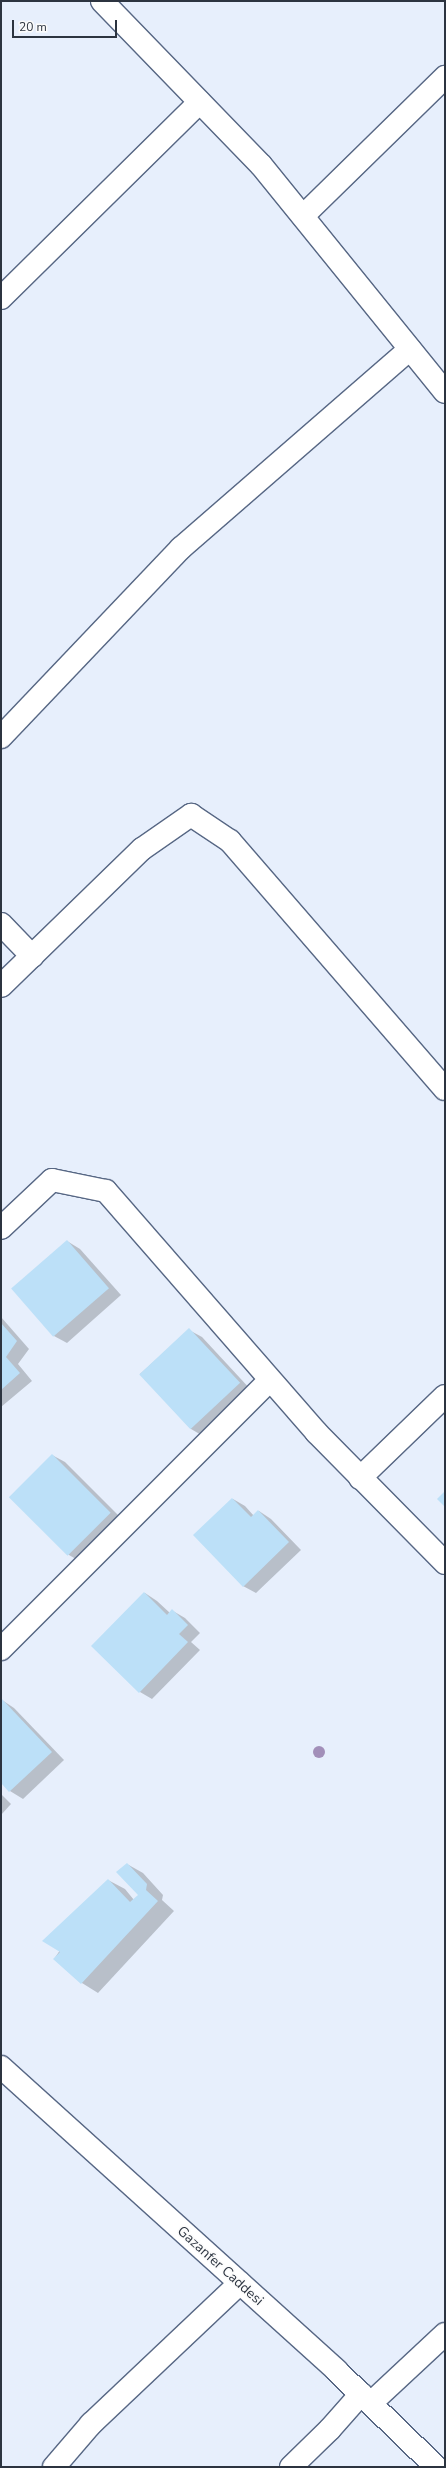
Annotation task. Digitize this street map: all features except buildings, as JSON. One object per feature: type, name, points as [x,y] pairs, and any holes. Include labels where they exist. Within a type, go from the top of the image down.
[{"type":"street","points":[[102,1],[262,164],[445,392]]},
{"type":"street","points":[[303,216],[445,77]]},
{"type":"street","points":[[1,298],[200,102]]},
{"type":"street","points":[[1,737],[181,548],[410,349]]},
{"type":"street","points":[[1,986],[142,848],[191,815],[230,841],[445,1089]]},
{"type":"street","points":[[1,924],[32,956]]},
{"type":"street","points":[[3,1221],[52,1180],[106,1191],[316,1432],[445,1563]]},
{"type":"street","points":[[1,1649],[270,1380]]},
{"type":"street","points":[[360,1478],[445,1396]]},
{"type":"street","name":"Gazanfer Caddesi","points":[[1,2067],[240,2283],[366,2399],[436,2467]]},
{"type":"street","points":[[54,2467],[91,2424],[240,2283]]},
{"type":"street","points":[[291,2467],[330,2429],[445,2334]]}]
